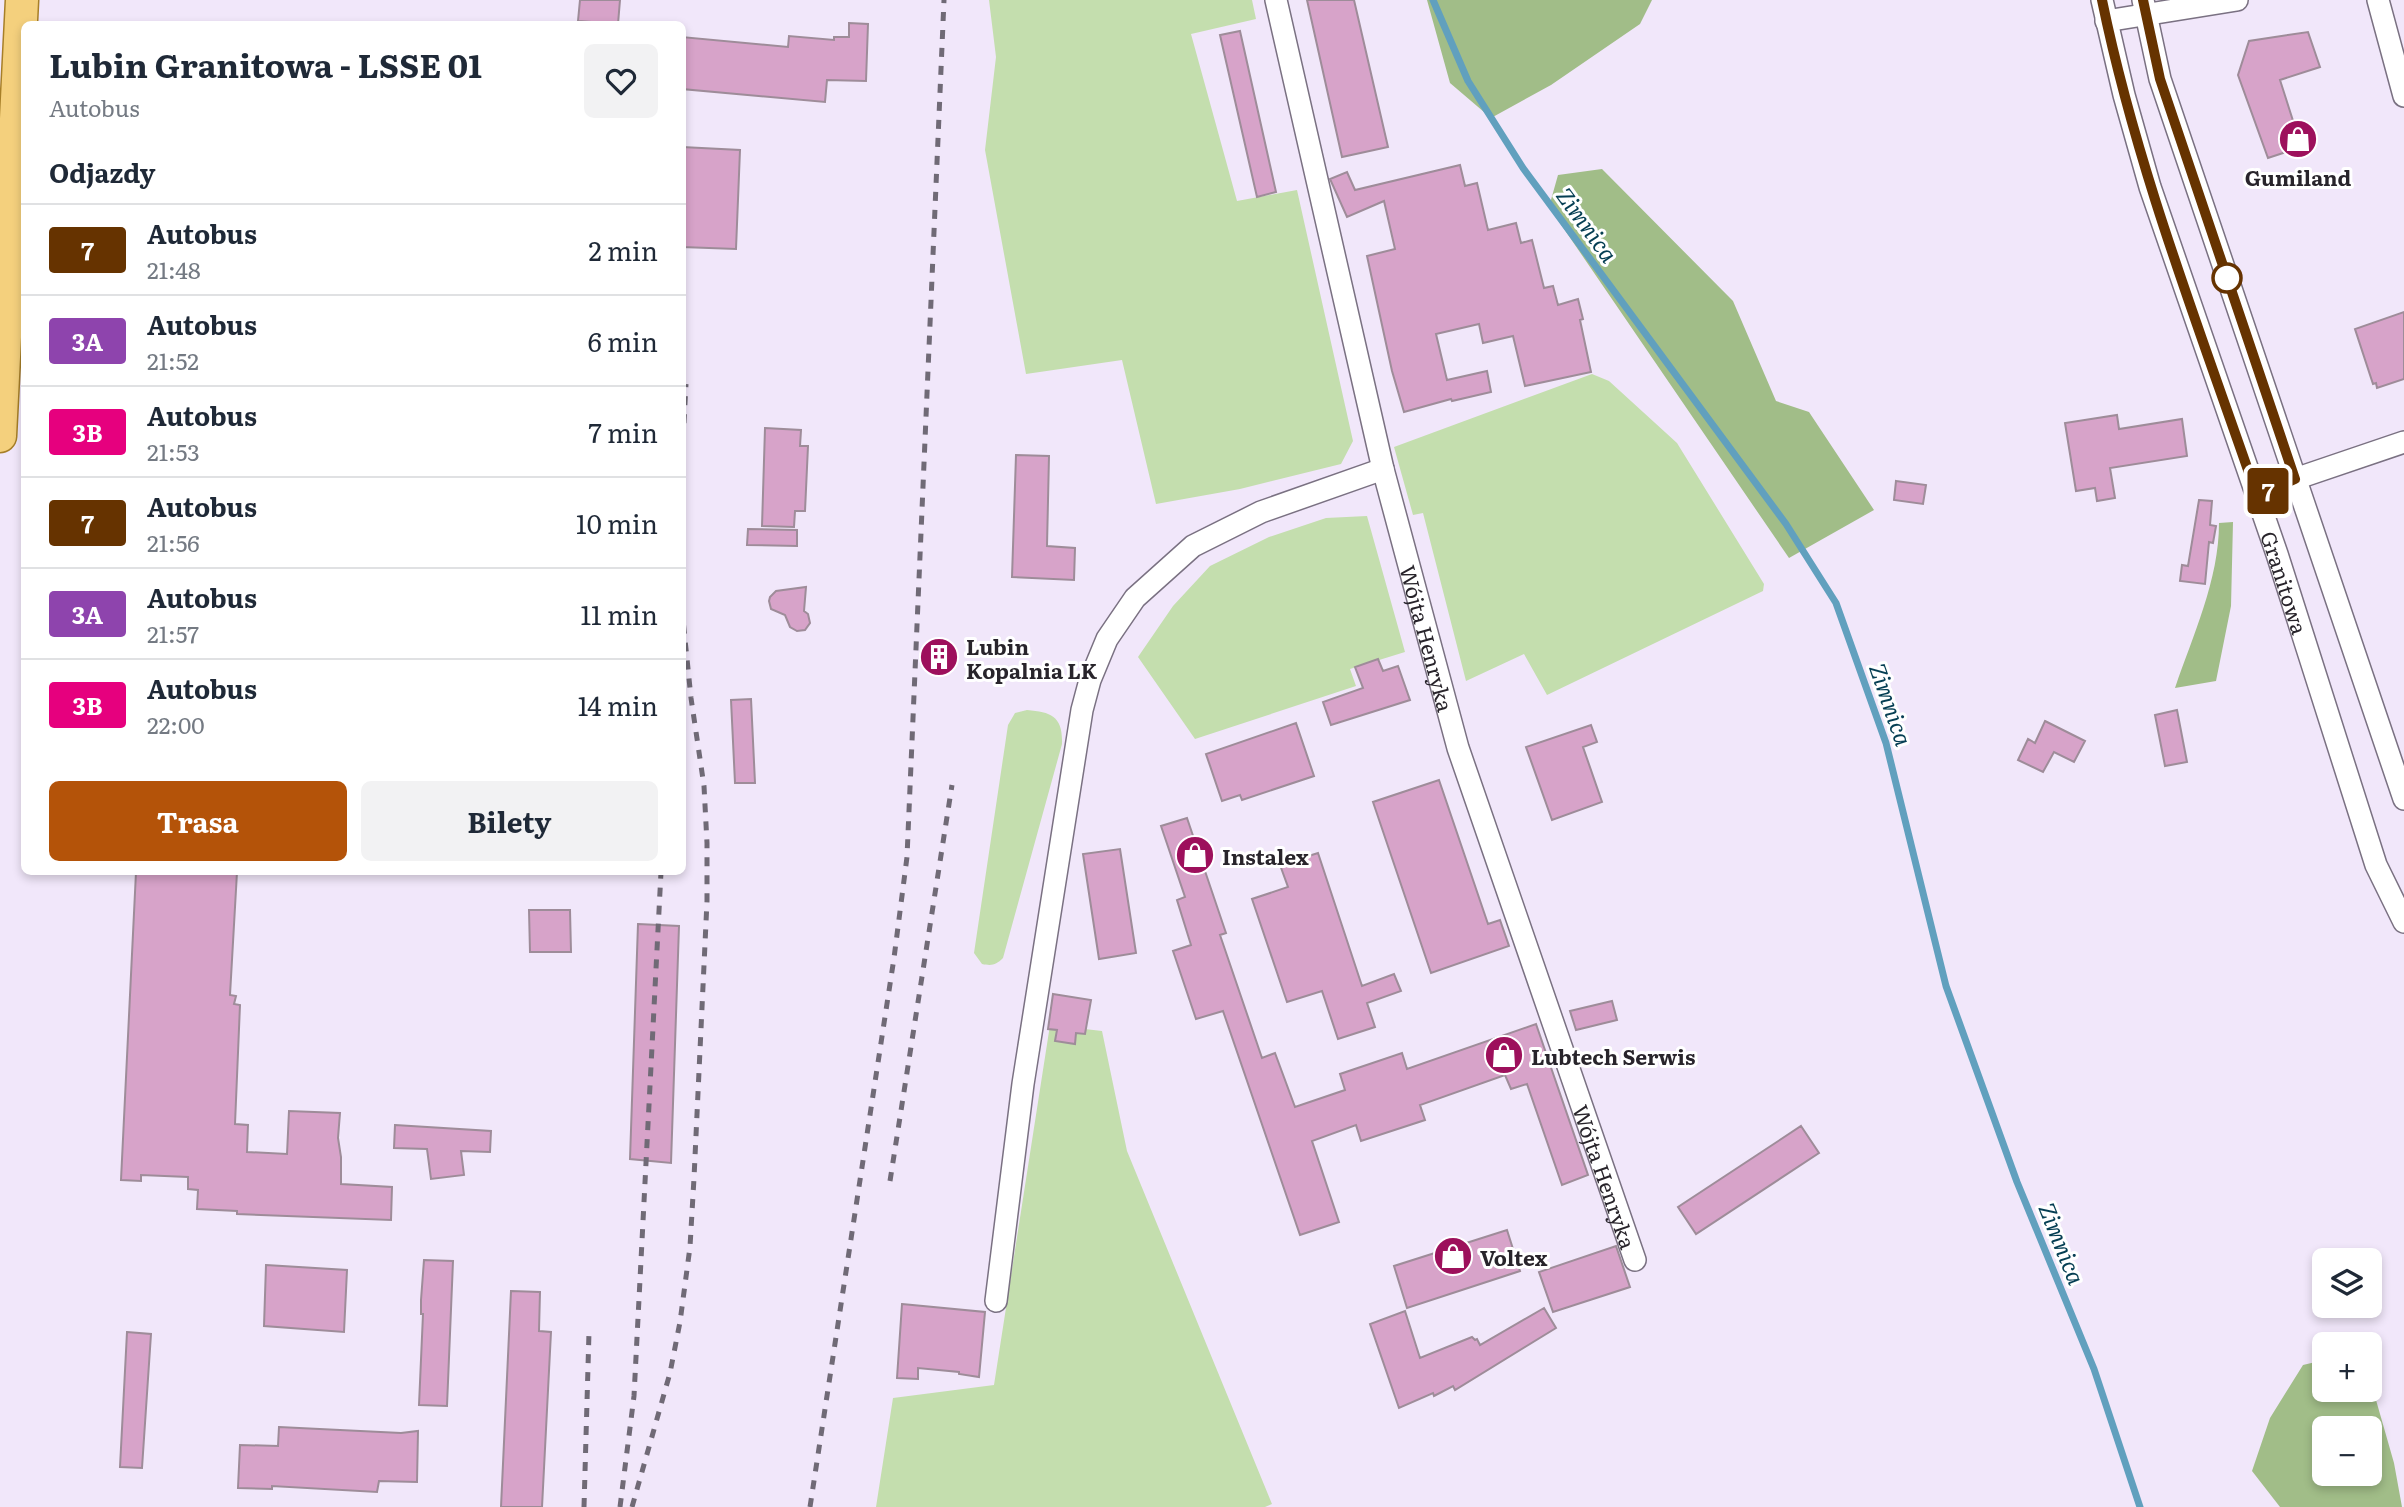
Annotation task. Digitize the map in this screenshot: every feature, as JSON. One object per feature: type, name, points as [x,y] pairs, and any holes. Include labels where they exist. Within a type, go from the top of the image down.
[{"type":"main road","points":[[0,436],[5,242],[21,45]]},
{"type":"street","name":"Wójta Henryka","points":[[1276,0],[1383,469],[1458,748],[1635,1260]]},
{"type":"street","points":[[2104,10],[2145,7],[2188,9],[2237,0]]},
{"type":"street","points":[[2378,0],[2404,96]]},
{"type":"street","name":"Granitowa","points":[[2145,7],[2160,79],[2404,799]]},
{"type":"street","name":"Granitowa","points":[[2104,10],[2150,187],[2257,496],[2376,865],[2404,922]]},
{"type":"street","points":[[2257,496],[2295,479],[2404,442]]},
{"type":"street","points":[[996,1301],[1023,1084],[1080,722],[1090,680],[1107,639],[1135,598],[1193,547],[1261,512],[1383,469]]},
{"type":"green space","points":[[989,0],[1252,0],[1256,19],[1191,34],[1237,201],[1297,190],[1353,441],[1341,464],[1240,489],[1156,504],[1122,360],[1026,374],[985,150],[996,57]]},
{"type":"green space","points":[[1427,0],[1652,0],[1640,24],[1551,85],[1491,118],[1450,83]]},
{"type":"green space","points":[[1602,169],[1733,301],[1776,401],[1809,412],[1874,510],[1789,558],[1549,207],[1558,175]]},
{"type":"green space","points":[[1592,374],[1609,381],[1677,443],[1764,584],[1763,591],[1547,695],[1524,654],[1466,681],[1423,513],[1413,515],[1394,447]]},
{"type":"green space","points":[[1367,516],[1405,652],[1350,669],[1356,686],[1195,739],[1138,657],[1173,606],[1210,566],[1269,537],[1326,518]]},
{"type":"green space","points":[[2233,522],[2231,606],[2216,681],[2175,688],[2210,586],[2219,523]]},
{"type":"green space","points":[[1027,710],[1043,712],[1054,718],[1060,728],[1062,744],[1003,958],[994,964],[985,965],[974,953],[1008,725],[1015,713]]},
{"type":"green space","points":[[1050,1025],[1102,1031],[1127,1151],[1272,1504],[1265,1507],[876,1507],[893,1398],[994,1385]]},
{"type":"green space","points":[[2312,1363],[2312,1402],[2377,1402],[2381,1416],[2312,1416],[2312,1486],[2382,1486],[2382,1421],[2394,1463],[2402,1507],[2280,1507],[2252,1471],[2270,1418],[2303,1365]]},
{"type":"building","points":[[580,0],[620,0],[618,21],[578,21]]},
{"type":"building","points":[[1307,0],[1354,0],[1388,147],[1342,157]]},
{"type":"building","points":[[849,23],[868,24],[866,81],[827,80],[825,102],[686,89],[686,37],[788,47],[789,36],[834,40],[834,37],[849,37]]},
{"type":"building","points":[[1240,31],[1276,192],[1257,197],[1220,35]]},
{"type":"building","points":[[2308,32],[2320,67],[2280,80],[2295,127],[2301,125],[2310,134],[2313,143],[2268,158],[2238,75],[2249,41]]},
{"type":"building","points":[[686,147],[740,150],[736,249],[686,247]]},
{"type":"building","points":[[1460,165],[1465,186],[1477,183],[1488,230],[1516,223],[1521,243],[1532,240],[1544,288],[1553,286],[1558,305],[1578,299],[1591,372],[1525,386],[1513,336],[1483,343],[1479,324],[1436,334],[1447,380],[1487,371],[1491,392],[1452,401],[1451,399],[1404,412],[1392,371],[1367,256],[1395,249],[1384,201],[1347,217],[1330,179],[1347,172],[1355,190]]},
{"type":"building","points":[[2404,312],[2404,379],[2377,388],[2376,383],[2373,384],[2355,329]]},
{"type":"building","points":[[2117,415],[2119,429],[2182,419],[2187,456],[2110,468],[2115,498],[2097,501],[2095,488],[2076,491],[2065,423]]},
{"type":"building","points":[[765,428],[801,430],[800,446],[808,446],[805,511],[795,511],[794,527],[762,526]]},
{"type":"building","points":[[1016,455],[1049,456],[1047,546],[1075,548],[1074,580],[1012,577]]},
{"type":"building","points":[[1896,481],[1926,485],[1923,504],[1894,500]]},
{"type":"building","points":[[2199,500],[2212,501],[2210,525],[2216,526],[2213,543],[2209,542],[2205,584],[2180,581],[2182,565],[2188,566]]},
{"type":"building","points":[[748,529],[797,530],[797,546],[747,545]]},
{"type":"building","points":[[806,587],[804,611],[808,614],[810,623],[805,630],[797,631],[790,627],[785,615],[771,609],[769,601],[776,591]]},
{"type":"building","name":"Lubin Kopalnia LK","points":[[949,646],[951,666],[929,668],[928,648]]},
{"type":"building","points":[[1378,659],[1383,671],[1398,666],[1410,700],[1331,725],[1323,702],[1363,688],[1355,667]]},
{"type":"building","points":[[751,699],[755,783],[735,783],[731,700]]},
{"type":"building","points":[[2177,710],[2187,762],[2165,766],[2155,715]]},
{"type":"building","points":[[2045,721],[2085,741],[2074,762],[2054,752],[2043,772],[2018,760],[2028,739],[2035,743]]},
{"type":"building","points":[[1296,723],[1314,776],[1242,800],[1240,795],[1222,801],[1206,754]]},
{"type":"building","points":[[1591,725],[1597,742],[1583,747],[1602,802],[1552,820],[1526,747]]},
{"type":"building","points":[[1439,780],[1488,924],[1500,920],[1509,946],[1431,973],[1373,802]]},
{"type":"building","points":[[1187,818],[1226,933],[1220,935],[1262,1058],[1275,1053],[1295,1107],[1345,1090],[1340,1074],[1402,1053],[1407,1069],[1536,1024],[1588,1175],[1562,1185],[1527,1084],[1511,1089],[1505,1075],[1420,1105],[1425,1120],[1361,1141],[1356,1125],[1312,1141],[1339,1222],[1300,1235],[1223,1011],[1196,1019],[1173,951],[1191,945],[1177,900],[1185,897],[1161,826]]},
{"type":"building","points":[[1120,849],[1136,953],[1099,959],[1083,854]]},
{"type":"building","points":[[1318,853],[1362,986],[1394,974],[1401,991],[1367,1003],[1375,1027],[1338,1039],[1322,991],[1287,1002],[1252,899],[1288,887],[1280,865]]},
{"type":"building","points":[[136,875],[237,875],[230,995],[236,996],[234,1004],[240,1005],[235,1124],[248,1125],[247,1152],[287,1154],[289,1111],[340,1113],[338,1138],[341,1184],[392,1187],[391,1220],[237,1214],[237,1211],[197,1209],[198,1190],[188,1189],[188,1177],[141,1175],[141,1181],[121,1180]]},
{"type":"building","points":[[529,910],[570,910],[571,952],[530,952]]},
{"type":"building","points":[[638,924],[679,926],[671,1163],[630,1159]]},
{"type":"building","points":[[1053,994],[1091,1000],[1085,1034],[1076,1033],[1075,1044],[1055,1041],[1057,1030],[1048,1029]]},
{"type":"building","points":[[1612,1001],[1617,1020],[1576,1030],[1570,1011]]},
{"type":"building","points":[[395,1125],[491,1131],[490,1152],[461,1151],[464,1175],[431,1179],[427,1149],[394,1148]]},
{"type":"building","points":[[1801,1126],[1819,1153],[1696,1234],[1678,1207]]},
{"type":"building","points":[[1507,1230],[1520,1271],[1407,1308],[1394,1266]]},
{"type":"building","points":[[1616,1246],[1630,1287],[1553,1312],[1539,1272]]},
{"type":"building","points":[[424,1260],[453,1261],[447,1406],[419,1405]]},
{"type":"building","points":[[266,1265],[347,1270],[344,1332],[264,1326]]},
{"type":"building","points":[[511,1291],[540,1292],[539,1331],[551,1332],[542,1507],[501,1507]]},
{"type":"building","points":[[902,1304],[985,1312],[979,1377],[918,1368],[918,1379],[897,1378]]},
{"type":"building","points":[[1544,1308],[1556,1328],[1455,1390],[1453,1386],[1399,1408],[1370,1324],[1405,1311],[1420,1358],[1472,1337],[1477,1339],[1480,1345]]},
{"type":"building","points":[[127,1332],[151,1334],[142,1468],[120,1467]]},
{"type":"building","points":[[279,1427],[401,1433],[418,1431],[417,1482],[379,1481],[377,1492],[272,1486],[272,1489],[238,1488],[240,1445],[278,1446]]},
{"type":"waterway","name":"Zimnica","points":[[1433,0],[1468,81],[1523,168],[1786,524],[1836,603],[1886,743],[1946,986],[2017,1182],[2094,1369],[2140,1507]]},
{"type":"railway","points":[[810,1507],[907,857],[944,0]]},
{"type":"railway","points":[[632,1507],[670,1373],[690,1247],[707,901],[707,843],[704,786],[686,649]]},
{"type":"railway","points":[[890,1181],[952,785]]},
{"type":"railway","points":[[620,1507],[634,1396],[661,875]]},
{"type":"railway","points":[[584,1507],[589,1332]]},
{"type":"bus line","name":"7","points":[[2102,0],[2124,95],[2150,187],[2257,496],[2295,479],[2160,79],[2143,0]]},
{"type":"place","name":"Gumiland","points":[[2298,139]]},
{"type":"place","name":"Lubin Kopalnia LK","points":[[939,657]]},
{"type":"place","name":"Instalex","points":[[1195,855]]},
{"type":"place","name":"Lubtech Serwis","points":[[1504,1055]]},
{"type":"place","name":"Voltex","points":[[1453,1256]]}]
